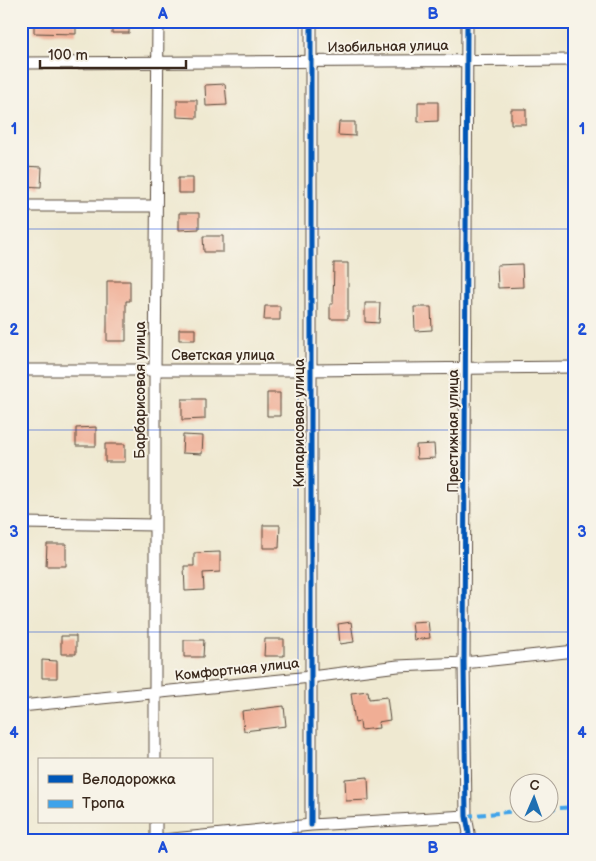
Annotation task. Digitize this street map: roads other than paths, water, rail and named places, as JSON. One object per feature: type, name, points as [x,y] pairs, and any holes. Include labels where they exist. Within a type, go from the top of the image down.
[{"type":"street","name":"Барбарисовая улица","points":[[155,758],[155,370],[158,21]]},
{"type":"street","name":"Кипарисовая улица","points":[[311,21],[311,825]]},
{"type":"street","name":"Престижная улица","points":[[467,21],[464,368],[464,663],[466,816],[469,833],[467,840]]},
{"type":"street","name":"Изобильная улица","points":[[21,64],[575,60]]},
{"type":"street","points":[[21,206],[156,206]]},
{"type":"street","name":"Светская улица","points":[[21,370],[311,370],[575,367]]},
{"type":"street","points":[[21,523],[155,525]]},
{"type":"street","name":"Комфортная улица","points":[[21,706],[311,677],[398,666],[464,663],[575,651]]},
{"type":"street","points":[[162,840],[311,825],[466,816]]},
{"type":"street","points":[[156,824],[156,840]]}]
